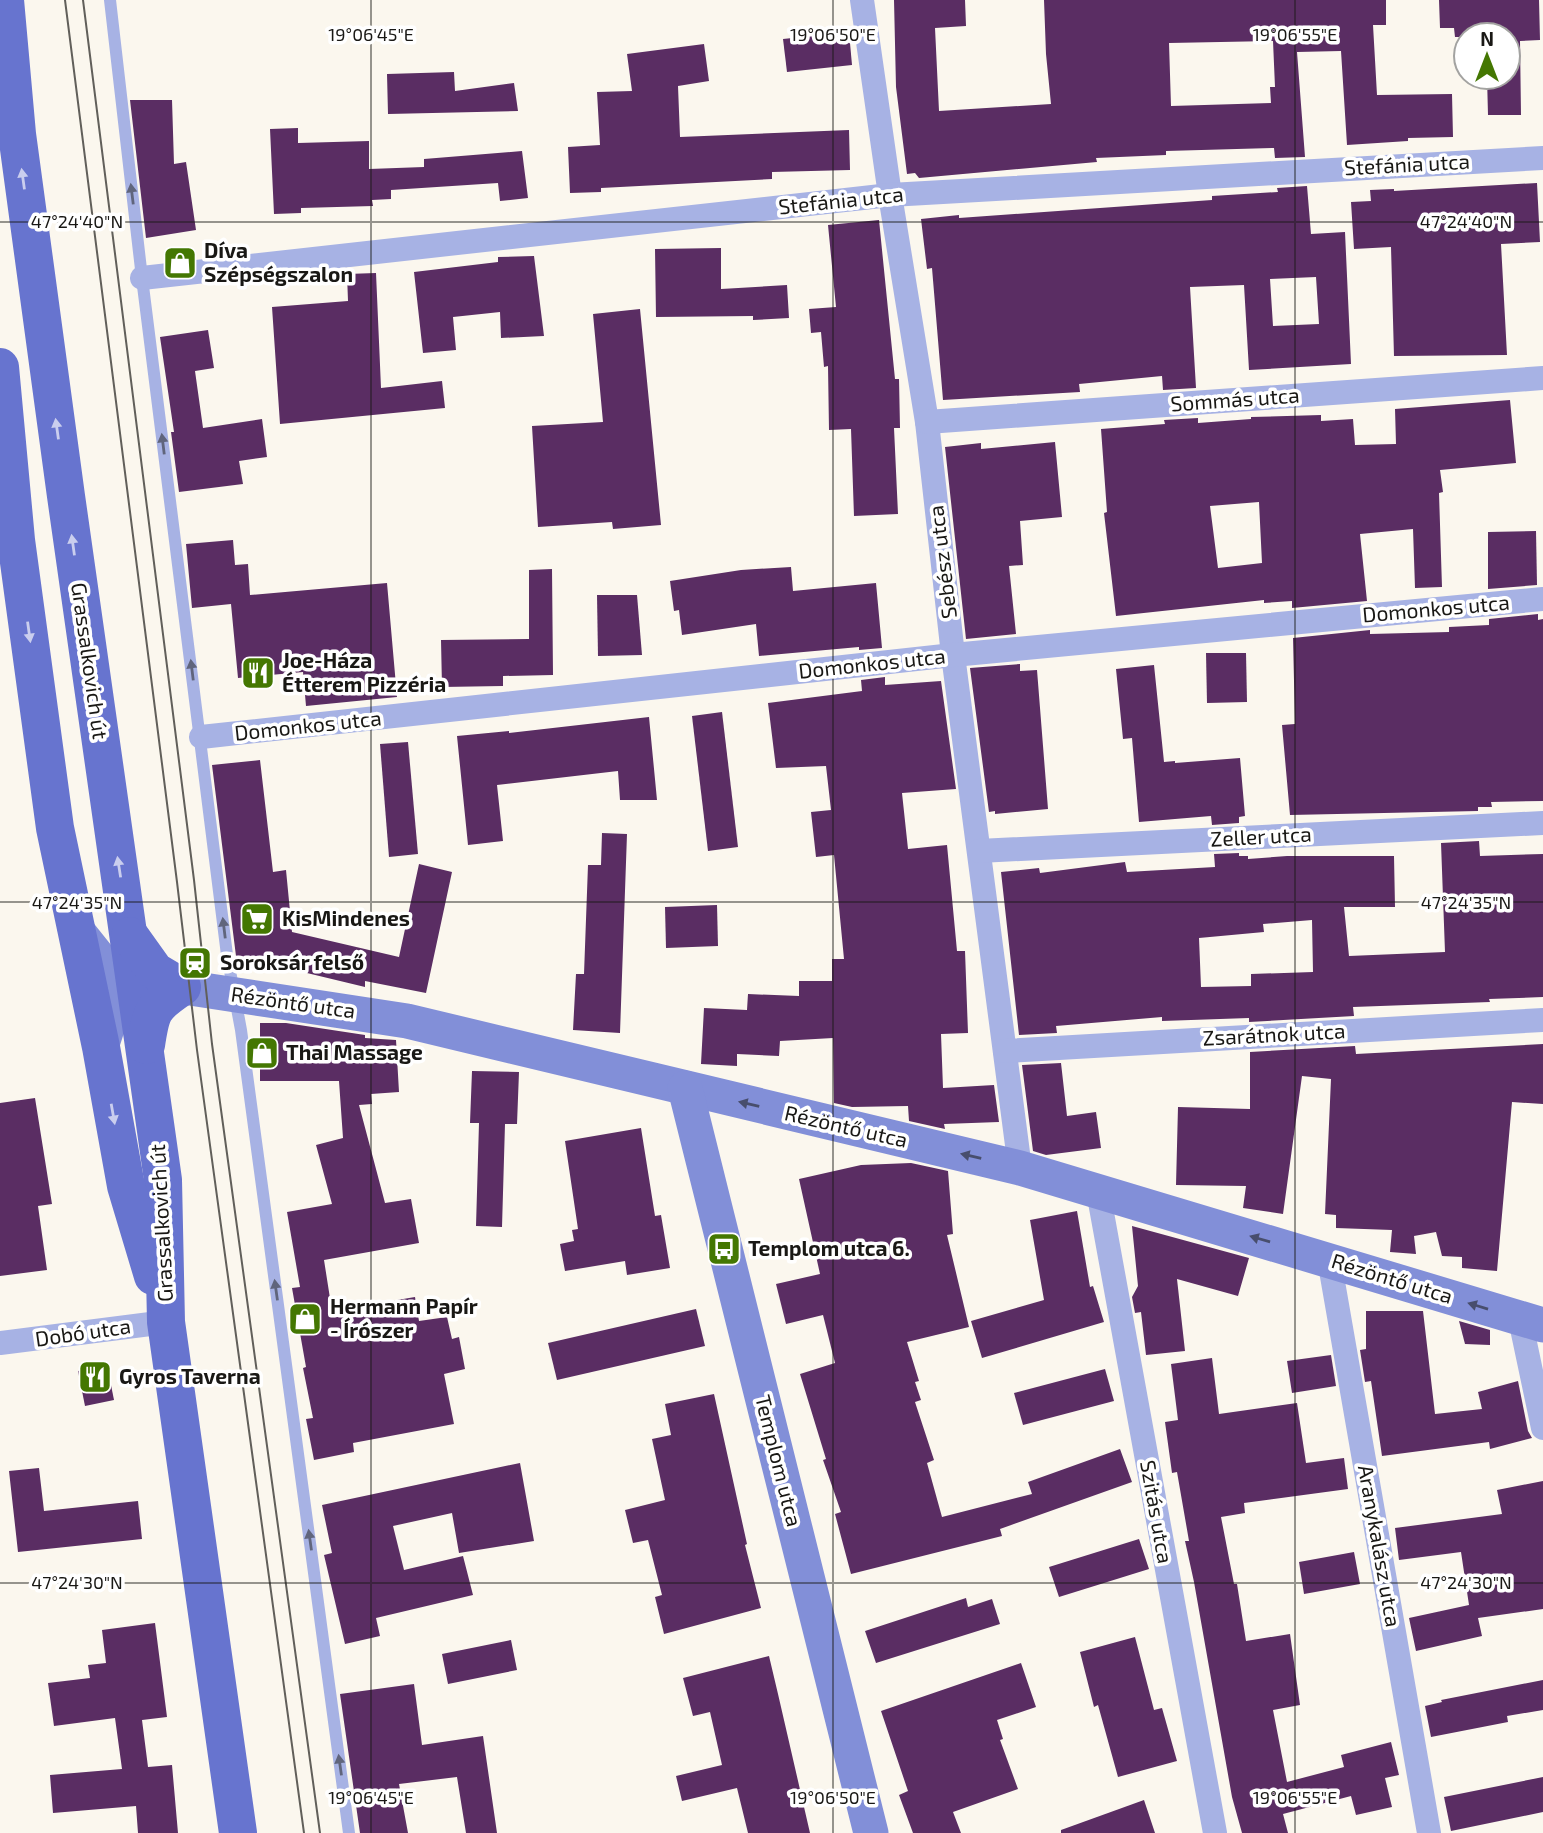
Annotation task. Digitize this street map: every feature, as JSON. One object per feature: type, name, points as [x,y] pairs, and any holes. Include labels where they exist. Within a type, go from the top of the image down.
[{"type":"main road","name":"Grassalkovich út","points":[[5,0],[23,174],[163,1180],[166,1322],[238,1833]]},
{"type":"main road","name":"Grassalkovich út","points":[[0,367],[16,540],[55,828],[101,1047],[125,1186],[166,1322]]},
{"type":"main road","points":[[75,928],[107,968],[136,984],[114,1007],[101,1047]]},
{"type":"main road","points":[[129,934],[155,971],[182,987],[160,1002],[150,1017],[145,1048]]},
{"type":"main road","name":"Rézöntő utca","points":[[136,984],[182,987],[407,1021],[1020,1168],[1532,1322]]},
{"type":"main road","name":"Templom utca","points":[[685,1088],[872,1833]]},
{"type":"street","name":"Sebész utca","points":[[862,0],[927,422],[953,655],[1020,1168]]},
{"type":"street","name":"Stefánia utca","points":[[142,278],[890,195],[1543,158]]},
{"type":"street","name":"Sommás utca","points":[[927,422],[1543,378]]},
{"type":"street","name":"Domonkos utca","points":[[201,737],[953,655],[1543,599]]},
{"type":"street","name":"Zeller utca","points":[[979,851],[1543,823]]},
{"type":"street","name":"Zsarátnok utca","points":[[1004,1051],[1543,1020]]},
{"type":"street","name":"Szitás utca","points":[[1098,1191],[1215,1833]]},
{"type":"street","name":"Aranykalász utca","points":[[1329,1259],[1429,1833]]},
{"type":"street","name":"Dobó utca","points":[[0,1343],[166,1322]]},
{"type":"street","points":[[1532,1322],[1543,1428]]},
{"type":"lane","points":[[110,0],[227,954],[235,996],[349,1833]]},
{"type":"building","points":[[894,0],[965,0],[966,26],[935,28],[939,111],[1051,104],[1044,0],[1386,0],[1386,25],[1373,25],[1377,95],[1452,94],[1453,137],[1408,138],[1408,141],[1347,145],[1341,51],[1297,52],[1305,157],[1275,158],[1274,148],[1166,151],[1166,155],[1096,158],[1097,162],[919,178],[915,173],[907,174],[896,87]],"holes":[[[1273,41],[1275,87],[1270,87],[1271,103],[1171,106],[1169,43]]]},
{"type":"building","points":[[1439,0],[1539,0],[1540,40],[1522,41],[1522,21],[1452,21],[1452,28],[1440,28]]},
{"type":"building","points":[[849,32],[852,65],[787,72],[783,39]]},
{"type":"building","points":[[704,44],[709,81],[678,86],[680,137],[849,130],[850,170],[772,172],[772,179],[601,188],[601,192],[570,193],[568,147],[600,145],[597,92],[632,91],[627,54]]},
{"type":"building","points":[[454,72],[455,91],[514,83],[518,111],[388,114],[387,74]]},
{"type":"building","points":[[1487,91],[1521,91],[1521,115],[1488,115]]},
{"type":"building","points":[[130,100],[172,100],[174,164],[186,162],[196,230],[146,238]]},
{"type":"building","points":[[298,128],[298,143],[369,141],[369,169],[424,167],[424,159],[522,151],[528,198],[500,201],[498,183],[391,190],[391,199],[372,200],[373,206],[301,208],[301,213],[274,214],[270,129]]},
{"type":"building","points":[[1537,183],[1540,242],[1501,244],[1507,355],[1394,356],[1391,247],[1354,249],[1351,202],[1371,201],[1370,190]]},
{"type":"building","points":[[1307,186],[1311,234],[1345,232],[1351,364],[1249,370],[1244,285],[1190,287],[1196,388],[1163,390],[1162,376],[1079,384],[1080,392],[943,400],[932,268],[927,269],[921,219],[1212,200],[1212,196],[1278,192],[1277,188]],"holes":[[[1316,277],[1319,324],[1273,326],[1270,279]]]},
{"type":"building","points":[[879,220],[895,379],[899,379],[900,428],[894,428],[898,514],[854,516],[851,429],[829,430],[828,366],[824,367],[821,332],[811,333],[809,309],[836,307],[828,225]]},
{"type":"building","points":[[721,248],[721,289],[787,285],[789,318],[753,320],[753,316],[656,317],[655,249]]},
{"type":"building","points":[[534,256],[544,336],[501,338],[500,312],[453,317],[456,350],[423,353],[414,272],[498,262],[498,257]]},
{"type":"building","points":[[376,273],[381,388],[442,381],[445,408],[280,424],[272,307],[348,301],[347,274]]},
{"type":"building","points":[[640,309],[661,525],[613,529],[612,522],[538,527],[532,426],[603,422],[593,314]]},
{"type":"building","points":[[208,330],[214,368],[195,371],[203,428],[262,419],[267,457],[239,461],[243,484],[179,492],[171,432],[174,432],[160,337]]},
{"type":"building","points":[[1510,400],[1516,463],[1440,470],[1443,492],[1439,493],[1442,587],[1415,588],[1413,529],[1360,534],[1367,601],[1292,608],[1292,601],[1264,603],[1264,600],[1116,616],[1104,513],[1107,512],[1101,429],[1165,424],[1164,420],[1198,418],[1198,423],[1251,417],[1321,415],[1321,421],[1353,419],[1355,445],[1396,444],[1395,409]],"holes":[[[1259,502],[1262,563],[1218,568],[1210,506]]]},
{"type":"building","points":[[1055,442],[1062,517],[1020,521],[1023,565],[1009,566],[1016,634],[966,639],[945,447],[981,443],[981,449]]},
{"type":"building","points":[[1536,531],[1537,585],[1488,589],[1488,532]]},
{"type":"building","points":[[233,540],[235,565],[248,564],[250,595],[387,583],[397,697],[306,706],[303,672],[238,678],[231,604],[192,608],[186,544]]},
{"type":"building","points":[[791,567],[793,591],[876,583],[882,648],[859,650],[859,647],[759,656],[756,624],[682,635],[679,610],[674,611],[670,581],[741,570]]},
{"type":"building","points":[[552,569],[553,675],[503,676],[503,686],[442,687],[441,640],[529,639],[529,570]]},
{"type":"building","points":[[597,595],[637,595],[642,655],[598,656]]},
{"type":"building","points":[[1538,614],[1538,620],[1543,619],[1543,801],[1491,802],[1492,807],[1478,807],[1478,811],[1290,815],[1282,725],[1295,724],[1293,638],[1370,630],[1370,634],[1449,632],[1449,627],[1489,625],[1489,619]]},
{"type":"building","points":[[1206,653],[1246,653],[1247,702],[1207,703]]},
{"type":"building","points":[[1020,664],[1020,671],[1037,670],[1048,809],[995,814],[995,811],[989,812],[970,668]]},
{"type":"building","points":[[1154,665],[1164,762],[1240,758],[1245,816],[1239,817],[1239,823],[1212,825],[1211,816],[1139,822],[1132,738],[1123,739],[1116,669]]},
{"type":"building","points":[[885,677],[885,685],[941,681],[956,789],[902,793],[908,849],[947,845],[957,951],[965,951],[968,1033],[941,1034],[943,1088],[994,1085],[999,1122],[944,1124],[945,1129],[909,1121],[908,1106],[852,1107],[834,1103],[833,1038],[780,1041],[779,1056],[737,1054],[737,1066],[701,1064],[704,1008],[747,1010],[748,994],[799,996],[799,981],[832,981],[832,959],[844,959],[834,855],[816,857],[811,812],[831,810],[826,766],[776,768],[768,703],[862,691],[861,680]]},
{"type":"building","points":[[722,712],[738,847],[708,851],[692,716]]},
{"type":"building","points":[[649,717],[657,800],[620,800],[618,771],[497,785],[503,841],[468,845],[457,736],[509,733]]},
{"type":"building","points":[[408,742],[418,854],[389,857],[380,744]]},
{"type":"building","points":[[260,760],[273,872],[286,870],[292,932],[399,957],[419,864],[452,872],[426,993],[365,981],[365,987],[236,956],[212,765]]},
{"type":"building","points":[[602,833],[627,834],[620,1033],[573,1030],[576,974],[584,974],[588,865],[601,865]]},
{"type":"building","points":[[1479,841],[1480,856],[1543,854],[1543,997],[1489,999],[1490,1002],[1353,1007],[1354,1016],[1249,1022],[1249,1018],[1162,1021],[1162,1017],[1056,1026],[1057,1033],[1019,1035],[1001,872],[1039,868],[1040,873],[1125,862],[1127,872],[1215,867],[1214,854],[1239,853],[1239,856],[1248,856],[1248,859],[1287,856],[1394,856],[1395,907],[1344,907],[1349,956],[1445,952],[1441,843]],"holes":[[[1312,920],[1313,972],[1251,974],[1251,986],[1201,987],[1199,938],[1264,932],[1263,924]]]},
{"type":"building","points":[[717,905],[718,946],[666,948],[665,907]]},
{"type":"building","points":[[260,1023],[286,1023],[365,1035],[365,1038],[396,1040],[399,1092],[371,1094],[372,1104],[359,1105],[385,1203],[411,1199],[419,1243],[324,1260],[332,1311],[415,1297],[419,1321],[447,1317],[452,1339],[459,1337],[465,1369],[444,1374],[454,1424],[353,1443],[354,1452],[314,1460],[306,1419],[313,1418],[292,1288],[300,1287],[287,1212],[332,1204],[316,1145],[343,1138],[339,1081],[260,1081]]},
{"type":"building","points":[[1543,1044],[1543,1104],[1512,1102],[1497,1271],[1462,1268],[1462,1257],[1442,1256],[1436,1232],[1414,1236],[1416,1254],[1390,1252],[1392,1230],[1336,1228],[1336,1215],[1325,1214],[1331,1079],[1302,1076],[1283,1214],[1243,1208],[1246,1186],[1176,1185],[1178,1107],[1250,1109],[1250,1052],[1355,1046],[1356,1054]]},
{"type":"building","points":[[1061,1063],[1067,1116],[1096,1112],[1101,1148],[1046,1155],[1033,1151],[1022,1065]]},
{"type":"building","points":[[472,1071],[519,1072],[517,1124],[505,1124],[502,1227],[476,1226],[479,1123],[470,1123]]},
{"type":"building","points":[[35,1098],[52,1204],[38,1206],[47,1270],[0,1276],[0,1103]]},
{"type":"building","points":[[641,1128],[655,1216],[661,1215],[670,1268],[627,1275],[625,1261],[565,1271],[560,1244],[574,1241],[572,1230],[578,1229],[565,1141]]},
{"type":"building","points":[[911,1163],[948,1171],[953,1234],[947,1235],[969,1327],[907,1342],[919,1381],[915,1382],[921,1400],[915,1402],[934,1460],[927,1463],[942,1517],[1032,1494],[1028,1482],[1120,1449],[1132,1482],[1000,1529],[1002,1536],[851,1574],[835,1514],[841,1512],[823,1460],[826,1459],[800,1374],[835,1363],[823,1315],[786,1324],[776,1284],[820,1274],[799,1179],[861,1165]]},
{"type":"building","points":[[1077,1211],[1090,1287],[1093,1286],[1104,1322],[982,1358],[971,1321],[1044,1300],[1030,1220]]},
{"type":"building","points":[[1132,1226],[1249,1258],[1238,1296],[1177,1279],[1185,1351],[1146,1355],[1141,1312],[1135,1313],[1132,1297],[1138,1286]]},
{"type":"building","points":[[696,1309],[705,1346],[557,1380],[548,1343]]},
{"type":"building","points":[[1366,1311],[1423,1311],[1435,1414],[1482,1409],[1478,1392],[1518,1381],[1528,1431],[1532,1438],[1490,1449],[1489,1442],[1382,1456],[1371,1381],[1365,1382],[1360,1350],[1366,1349]]},
{"type":"building","points":[[1459,1321],[1490,1330],[1490,1345],[1465,1344]]},
{"type":"building","points":[[1331,1355],[1336,1386],[1292,1393],[1287,1361]]},
{"type":"building","points":[[1212,1358],[1219,1414],[1297,1403],[1306,1463],[1344,1458],[1348,1489],[1244,1503],[1245,1513],[1221,1517],[1234,1584],[1237,1584],[1246,1641],[1290,1634],[1300,1705],[1273,1710],[1287,1782],[1344,1767],[1341,1755],[1391,1742],[1399,1775],[1385,1778],[1392,1807],[1356,1815],[1351,1796],[1283,1814],[1288,1833],[1242,1833],[1232,1797],[1185,1541],[1189,1541],[1177,1472],[1172,1473],[1165,1422],[1178,1420],[1171,1364]]},
{"type":"building","points":[[107,1365],[114,1400],[85,1406],[78,1371]]},
{"type":"building","points":[[1105,1369],[1114,1401],[1023,1425],[1014,1393]]},
{"type":"building","points":[[714,1394],[747,1544],[745,1545],[761,1608],[664,1634],[655,1597],[662,1595],[648,1540],[633,1543],[625,1510],[665,1500],[652,1439],[671,1435],[665,1404]]},
{"type":"building","points":[[520,1463],[534,1541],[459,1553],[452,1513],[393,1526],[404,1570],[463,1556],[473,1595],[376,1618],[380,1636],[345,1644],[324,1555],[332,1553],[322,1505]]},
{"type":"building","points":[[39,1468],[44,1511],[138,1501],[142,1539],[18,1552],[9,1471]]},
{"type":"building","points":[[1543,1481],[1543,1609],[1478,1618],[1482,1636],[1416,1651],[1409,1618],[1469,1605],[1461,1552],[1399,1560],[1395,1528],[1502,1514],[1497,1490]]},
{"type":"building","points":[[1139,1539],[1149,1569],[1059,1597],[1049,1567]]},
{"type":"building","points":[[1354,1552],[1360,1584],[1304,1594],[1299,1562]]},
{"type":"building","points":[[966,1598],[968,1607],[992,1599],[1000,1624],[876,1663],[865,1631]]},
{"type":"building","points":[[155,1623],[167,1717],[142,1720],[148,1767],[172,1765],[178,1833],[138,1833],[136,1806],[53,1813],[50,1775],[122,1769],[115,1718],[54,1726],[48,1683],[90,1678],[88,1665],[106,1663],[102,1630]]},
{"type":"building","points":[[1135,1637],[1154,1710],[1162,1708],[1177,1761],[1118,1777],[1098,1705],[1094,1707],[1080,1652]]},
{"type":"building","points":[[511,1640],[517,1670],[448,1684],[442,1654]]},
{"type":"building","points":[[769,1656],[810,1833],[748,1833],[737,1788],[682,1801],[676,1776],[722,1765],[710,1712],[693,1716],[683,1678]]},
{"type":"building","points":[[1021,1663],[1036,1707],[997,1720],[1003,1739],[1000,1740],[1018,1789],[953,1812],[961,1833],[913,1833],[899,1795],[908,1791],[881,1711]]},
{"type":"building","points":[[1543,1680],[1543,1710],[1507,1716],[1508,1722],[1431,1737],[1425,1706],[1442,1702],[1441,1700]]},
{"type":"building","points":[[414,1684],[422,1745],[483,1736],[497,1833],[466,1833],[457,1777],[399,1784],[408,1833],[360,1833],[340,1694]]},
{"type":"building","points":[[1543,1777],[1543,1812],[1451,1831],[1444,1797]]},
{"type":"building","points":[[1144,1800],[1155,1833],[1061,1833],[1061,1830]]},
{"type":"tram line","points":[[65,0],[197,1050],[304,1833]]},
{"type":"tram line","points":[[83,0],[194,880],[212,1044],[320,1833]]},
{"type":"place","name":"Díva Szépségszalon","points":[[180,263]]},
{"type":"place","name":"Joe-Háza Étterem Pizzéria","points":[[258,673]]},
{"type":"place","name":"KisMindenes","points":[[257,919]]},
{"type":"place","name":"Soroksár felső","points":[[195,963]]},
{"type":"place","name":"Thai Massage","points":[[262,1053]]},
{"type":"place","name":"Templom utca 6.","points":[[724,1249]]},
{"type":"place","name":"Hermann Papír - Írószer","points":[[305,1319]]},
{"type":"place","name":"Gyros Taverna","points":[[95,1377]]}]
